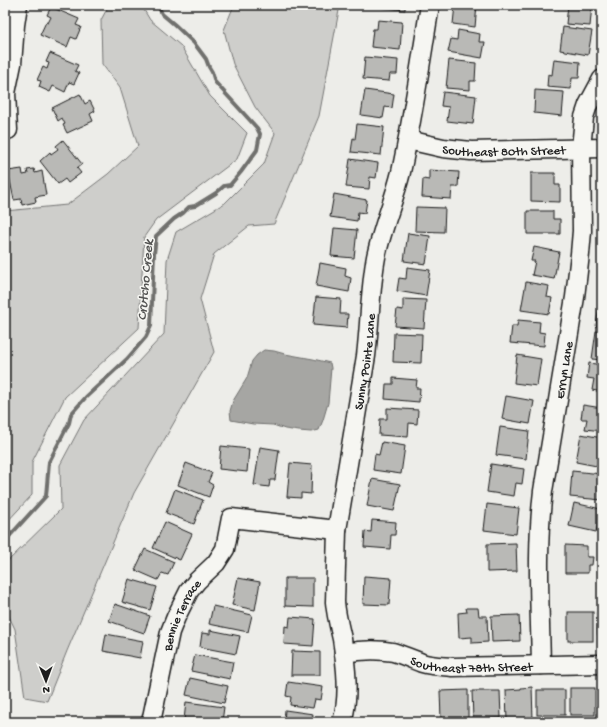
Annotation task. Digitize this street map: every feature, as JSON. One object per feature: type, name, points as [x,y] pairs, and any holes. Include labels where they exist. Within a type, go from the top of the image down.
[{"type":"street","points":[[8,130],[6,93],[12,64],[18,5]]},
{"type":"street","name":"Sunny Pointe Lane","points":[[342,722],[346,703],[346,687],[344,653],[335,602],[336,530],[366,356],[376,257],[381,235],[400,174],[408,140],[430,5]]},
{"type":"street","name":"Erryn Lane","points":[[541,665],[540,517],[578,275],[582,231],[581,148],[584,117],[588,105],[602,79]]},
{"type":"street","name":"Southeast 80th Street","points":[[408,140],[443,148],[471,151],[602,148]]},
{"type":"street","name":"Bennie Terrace","points":[[152,722],[170,632],[189,591],[216,563],[225,549],[231,518],[336,530]]},
{"type":"street","name":"Southeast 78th Street","points":[[344,653],[361,650],[376,650],[394,653],[423,663],[452,667],[602,664]]},
{"type":"shaded area","points":[[109,5],[141,5],[150,20],[181,46],[210,96],[247,133],[237,159],[156,220],[144,237],[139,328],[65,397],[32,462],[32,495],[5,524],[5,211],[67,205],[108,174],[138,146],[120,88],[102,64],[101,20]]},
{"type":"shaded area","points":[[234,5],[340,5],[319,116],[274,224],[249,226],[214,254],[200,299],[214,352],[134,493],[47,701],[25,697],[15,629],[5,608],[5,564],[61,509],[60,465],[84,420],[164,334],[167,260],[176,232],[225,203],[264,164],[275,133],[255,107],[233,64],[224,30]]},
{"type":"shaded area","points":[[264,350],[330,363],[331,368],[328,403],[319,430],[311,432],[299,431],[273,425],[253,424],[231,420],[230,411],[233,401],[247,378],[252,361]]},
{"type":"building","points":[[71,5],[82,5],[80,9]]},
{"type":"building","points":[[377,5],[405,5],[405,10],[377,7]]},
{"type":"building","points":[[455,5],[477,5],[475,27],[453,24]]},
{"type":"building","points":[[568,5],[592,5],[590,26],[566,24]]},
{"type":"building","points":[[51,7],[79,19],[76,25],[81,27],[76,39],[71,37],[67,47],[40,35],[46,22],[48,23],[51,17],[47,15]]},
{"type":"building","points":[[378,20],[402,22],[400,50],[371,47],[373,29],[377,29]]},
{"type":"building","points":[[563,27],[592,31],[588,55],[560,50]]},
{"type":"building","points":[[458,30],[480,34],[479,42],[485,42],[482,58],[448,52],[451,39],[457,40]]},
{"type":"building","points":[[50,53],[78,65],[75,71],[79,73],[74,84],[69,82],[65,92],[53,86],[50,92],[39,87],[41,81],[37,80],[43,67],[47,69],[49,63],[46,62]]},
{"type":"building","points":[[365,57],[398,60],[397,74],[390,74],[389,81],[363,79]]},
{"type":"building","points":[[554,59],[580,62],[579,78],[572,78],[571,89],[547,87],[548,74],[552,75]]},
{"type":"building","points":[[449,60],[476,63],[475,81],[470,81],[470,90],[446,88]]},
{"type":"building","points":[[365,90],[394,94],[392,108],[385,107],[383,118],[361,115]]},
{"type":"building","points":[[535,90],[564,92],[562,116],[534,113]]},
{"type":"building","points":[[443,92],[476,96],[473,124],[447,121],[449,107],[441,106]]},
{"type":"building","points":[[80,94],[85,104],[90,101],[95,111],[90,114],[93,121],[67,133],[63,125],[65,124],[62,118],[58,121],[52,108]]},
{"type":"building","points":[[357,124],[384,127],[381,155],[351,152]]},
{"type":"building","points":[[63,140],[82,164],[77,168],[81,173],[68,183],[65,179],[58,184],[40,161],[50,152],[51,154],[58,149],[56,146]]},
{"type":"building","points":[[350,159],[378,163],[376,178],[370,177],[369,189],[346,187]]},
{"type":"building","points":[[22,169],[23,175],[28,174],[27,170],[34,169],[35,173],[42,171],[46,195],[35,197],[36,202],[22,205],[21,199],[14,200],[8,171]]},
{"type":"building","points":[[429,170],[459,172],[458,187],[452,187],[451,199],[422,197],[423,179],[429,180]]},
{"type":"building","points":[[531,173],[555,173],[555,185],[560,185],[560,202],[531,201]]},
{"type":"building","points":[[334,194],[367,200],[365,213],[358,212],[357,221],[330,217]]},
{"type":"building","points":[[416,207],[445,208],[444,232],[415,231]]},
{"type":"building","points":[[527,211],[553,211],[553,219],[560,219],[560,234],[527,234]]},
{"type":"building","points":[[334,228],[357,230],[354,258],[331,256]]},
{"type":"building","points":[[408,233],[430,236],[426,264],[404,261]]},
{"type":"building","points":[[534,247],[559,252],[554,279],[532,275],[535,261],[531,261]]},
{"type":"building","points":[[320,263],[346,268],[345,276],[351,278],[349,292],[316,286]]},
{"type":"building","points":[[407,267],[430,270],[426,296],[397,291],[399,278],[406,279]]},
{"type":"building","points":[[526,282],[549,286],[547,297],[552,298],[549,314],[521,310]]},
{"type":"building","points":[[316,297],[341,299],[340,314],[348,314],[347,328],[313,325]]},
{"type":"building","points":[[600,298],[602,298],[602,327],[596,326]]},
{"type":"building","points":[[403,299],[426,300],[424,328],[395,326],[397,309],[403,310]]},
{"type":"building","points":[[518,320],[540,322],[539,332],[545,333],[544,346],[510,343],[512,326],[517,326]]},
{"type":"building","points":[[596,331],[602,332],[602,360],[592,359]]},
{"type":"building","points":[[394,333],[422,334],[421,363],[393,362]]},
{"type":"building","points":[[517,355],[541,359],[537,386],[514,383]]},
{"type":"building","points":[[589,363],[602,365],[602,392],[592,390],[594,379],[587,378]]},
{"type":"building","points":[[393,378],[417,380],[416,388],[420,388],[419,402],[385,399],[386,384],[393,384]]},
{"type":"building","points":[[506,396],[534,401],[530,424],[502,419]]},
{"type":"building","points":[[583,405],[602,408],[602,431],[585,429],[587,419],[581,419]]},
{"type":"building","points":[[387,408],[418,410],[417,424],[409,423],[408,437],[379,435],[380,419],[387,419]]},
{"type":"building","points":[[500,427],[529,431],[526,459],[496,455]]},
{"type":"building","points":[[581,434],[602,438],[602,467],[576,462]]},
{"type":"building","points":[[382,442],[405,446],[401,474],[373,470],[375,454],[379,455]]},
{"type":"building","points":[[221,446],[249,449],[247,472],[219,469]]},
{"type":"building","points":[[260,447],[279,450],[275,480],[270,480],[269,487],[254,485]]},
{"type":"building","points":[[186,463],[212,473],[208,482],[213,485],[209,497],[178,485]]},
{"type":"building","points":[[290,463],[312,465],[311,494],[301,493],[301,498],[287,497]]},
{"type":"building","points":[[491,464],[524,469],[522,484],[516,483],[514,496],[487,492]]},
{"type":"building","points":[[572,471],[602,474],[602,500],[570,497]]},
{"type":"building","points":[[372,479],[400,484],[394,511],[367,506]]},
{"type":"building","points":[[175,489],[203,500],[194,524],[166,513]]},
{"type":"building","points":[[574,503],[601,509],[596,532],[569,526]]},
{"type":"building","points":[[487,504],[519,508],[516,534],[484,530]]},
{"type":"building","points":[[372,520],[396,522],[395,535],[391,535],[390,549],[364,547],[365,531],[371,532]]},
{"type":"building","points":[[165,522],[192,534],[180,560],[153,548]]},
{"type":"building","points":[[516,543],[517,571],[487,572],[487,544]]},
{"type":"building","points":[[565,545],[587,546],[587,557],[593,557],[592,565],[588,565],[588,573],[565,573]]},
{"type":"building","points":[[145,549],[174,562],[168,575],[162,573],[158,580],[135,570]]},
{"type":"building","points":[[364,576],[391,578],[389,605],[363,604]]},
{"type":"building","points":[[238,578],[260,582],[255,610],[232,605]]},
{"type":"building","points":[[285,578],[313,578],[313,607],[285,606]]},
{"type":"building","points":[[129,579],[157,587],[150,610],[122,602]]},
{"type":"building","points":[[115,604],[150,616],[144,633],[109,621]]},
{"type":"building","points":[[213,606],[252,615],[248,632],[209,624]]},
{"type":"building","points":[[466,608],[478,608],[479,616],[487,616],[488,642],[472,643],[472,637],[459,638],[458,613],[467,612]]},
{"type":"building","points":[[568,612],[593,612],[593,641],[568,641]]},
{"type":"building","points":[[597,612],[602,612],[602,635],[598,635]]},
{"type":"building","points":[[519,615],[520,641],[492,642],[491,616]]},
{"type":"building","points":[[290,617],[315,619],[313,646],[284,644],[285,626],[289,627]]},
{"type":"building","points":[[210,630],[240,636],[236,654],[200,647],[202,633],[210,634]]},
{"type":"building","points":[[106,634],[143,641],[140,658],[103,651]]},
{"type":"building","points":[[292,651],[320,652],[320,675],[291,675]]},
{"type":"building","points":[[195,655],[233,662],[230,679],[191,671]]},
{"type":"building","points":[[190,678],[228,686],[224,703],[186,695]]},
{"type":"building","points":[[288,682],[323,687],[321,700],[315,699],[313,708],[290,705],[291,697],[286,696]]},
{"type":"building","points":[[532,687],[533,720],[507,721],[506,690]]},
{"type":"building","points":[[570,688],[595,688],[595,715],[570,715]]},
{"type":"building","points":[[468,690],[468,722],[451,722],[451,719],[441,719],[440,691]]},
{"type":"building","points":[[537,690],[565,690],[565,715],[537,715]]},
{"type":"building","points":[[472,691],[500,691],[501,718],[473,719]]},
{"type":"building","points":[[186,702],[224,707],[222,722],[184,720]]},
{"type":"building","points":[[285,710],[313,714],[312,722],[284,722]]},
{"type":"waterway","name":"Crutcho Creek","points":[[5,541],[46,496],[49,462],[69,423],[71,414],[86,397],[127,359],[146,337],[151,326],[156,236],[189,207],[195,206],[216,193],[224,186],[230,185],[257,150],[260,134],[257,128],[215,82],[206,59],[194,43],[162,14],[158,5]]},
{"type":"waterway","name":"Crutcho Creek","points":[[5,641],[8,673],[5,679]]}]
